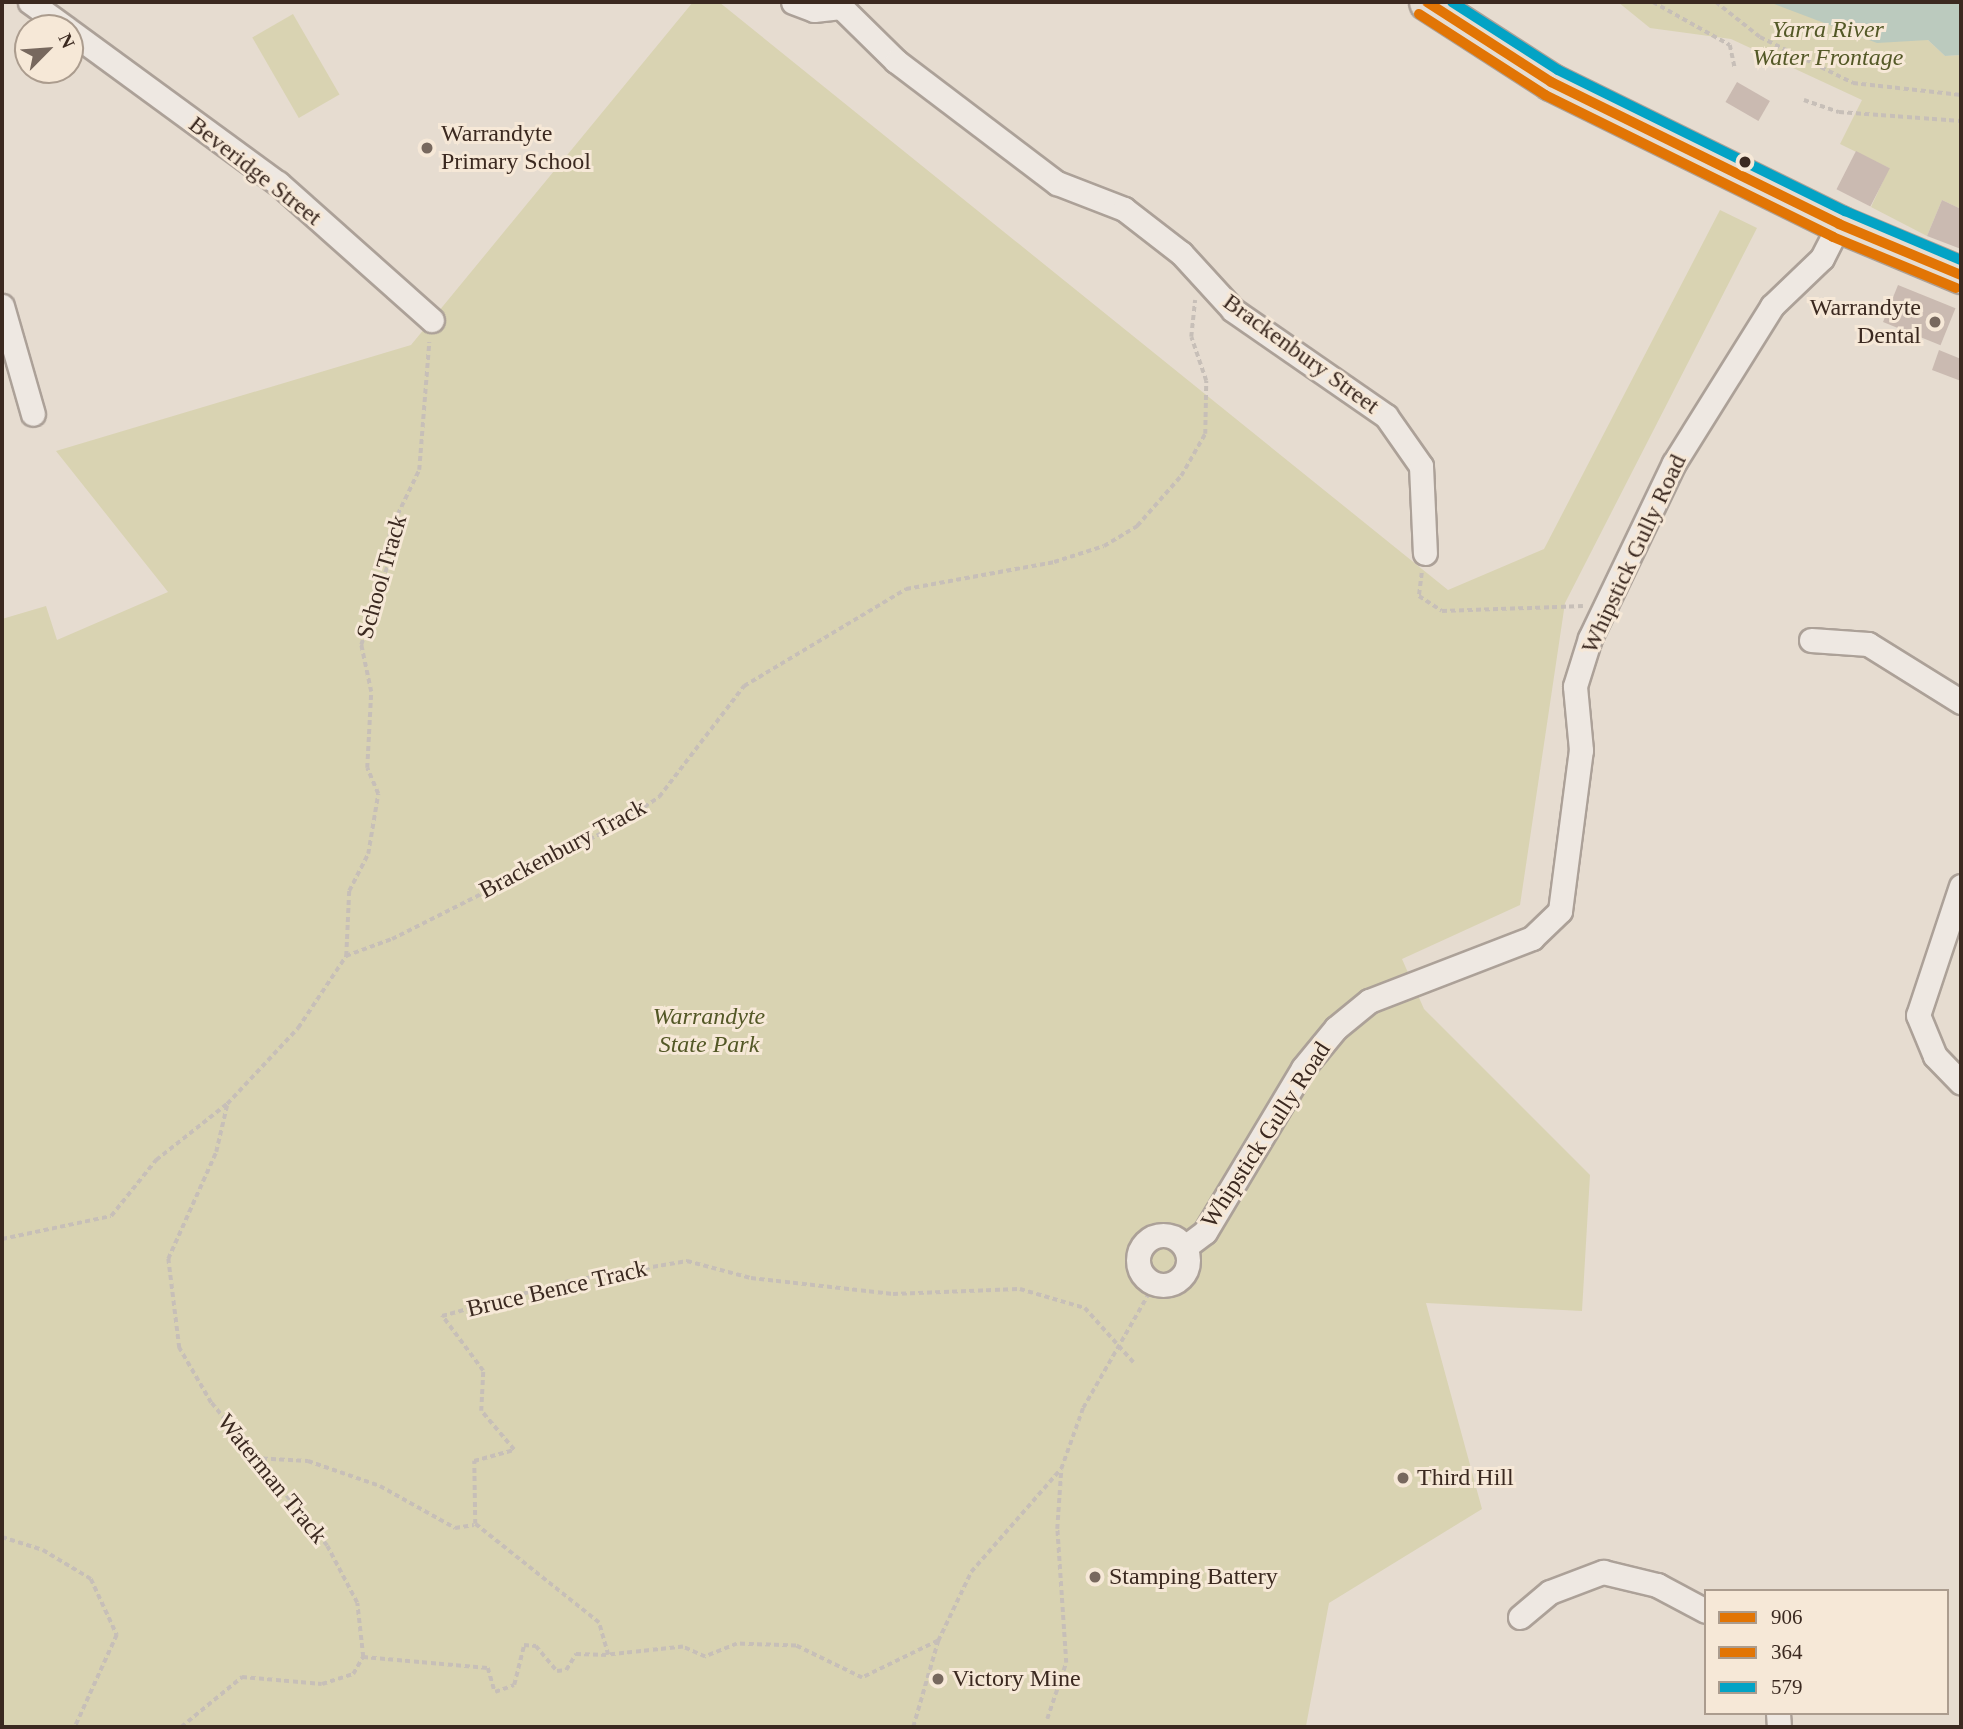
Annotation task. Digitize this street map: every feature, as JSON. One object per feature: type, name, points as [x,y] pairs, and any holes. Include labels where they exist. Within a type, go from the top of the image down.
[{"type":"main road","points":[[1427,2],[1551,82],[1839,225],[1961,275]]},
{"type":"street","points":[[30,2],[47,14]]},
{"type":"street","name":"Brackenbury Street","points":[[793,2],[814,10],[844,4],[896,61],[1056,183],[1124,209],[1199,272],[1233,310],[1386,416],[1420,466],[1425,553]]},
{"type":"street","name":"Beveridge Street","points":[[84,41],[278,183],[432,320]]},
{"type":"street","name":"Whipstick Gully Road","points":[[1185,1247],[1163,1235],[1147,1241],[1139,1264],[1155,1283],[1182,1276],[1185,1247],[1205,1232],[1303,1068],[1336,1028],[1369,1000],[1532,938],[1560,911],[1581,750],[1575,686],[1606,605],[1674,463],[1772,306],[1822,258],[1839,225]]},
{"type":"street","points":[[2,306],[33,414]]},
{"type":"street","points":[[1811,640],[1868,644],[1961,702]]},
{"type":"street","points":[[1961,886],[1918,1015],[1936,1056],[1961,1083]]},
{"type":"street","points":[[1521,1617],[1550,1592],[1603,1572],[1657,1585],[1704,1610]]},
{"type":"path","points":[[1653,2],[1730,45],[1735,69]]},
{"type":"path","points":[[1716,2],[1760,37],[1853,83],[1961,94]]},
{"type":"path","points":[[1804,100],[1839,112],[1961,121]]},
{"type":"path","name":"Brackenbury Track","points":[[346,956],[392,939],[616,826],[659,797],[689,764],[744,686],[906,589],[1054,562],[1104,546],[1138,526],[1181,476],[1205,434],[1206,381],[1191,337],[1199,272]]},
{"type":"path","name":"School Track","points":[[346,956],[349,891],[368,854],[378,794],[368,768],[371,692],[360,645],[388,564],[390,530],[419,470],[432,320]]},
{"type":"path","points":[[1425,553],[1419,596],[1442,611],[1606,605]]},
{"type":"path","points":[[2,1239],[111,1216],[156,1160],[227,1104],[298,1028],[346,956]]},
{"type":"path","name":"Waterman Track","points":[[227,1104],[216,1152],[168,1259],[170,1302],[179,1348],[254,1458],[327,1546],[357,1603],[363,1657]]},
{"type":"path","name":"Bruce Bence Track","points":[[475,1524],[474,1461],[514,1450],[481,1411],[483,1371],[442,1316],[569,1281],[687,1261],[779,1283],[832,1283],[893,1294],[1020,1289],[1077,1309],[1085,1308],[1136,1365]]},
{"type":"path","points":[[1047,1719],[1066,1663],[1057,1529],[1061,1469],[1083,1408],[1122,1347],[1138,1309],[1155,1283]]},
{"type":"path","points":[[254,1458],[308,1461],[380,1486],[455,1528],[475,1524],[599,1623],[608,1655]]},
{"type":"path","points":[[914,1727],[938,1641],[971,1572],[1061,1469]]},
{"type":"path","points":[[2,1537],[43,1550],[92,1579],[117,1635],[75,1727]]},
{"type":"path","points":[[181,1727],[242,1677],[322,1684],[354,1674],[363,1657],[488,1668],[495,1692],[514,1685],[524,1645],[536,1646],[557,1671],[566,1670],[576,1654],[608,1655],[683,1647],[705,1657],[737,1644],[796,1646],[862,1678],[938,1641]]},
{"type":"green space","name":"Warrandyte State Park","points":[[693,2],[719,2],[1448,590],[1544,549],[1720,210],[1757,228],[1565,603],[1520,905],[1402,959],[1424,1009],[1590,1175],[1582,1311],[1426,1303],[1482,1509],[1329,1603],[1306,1726],[1311,1727],[2,1727],[2,619],[46,606],[57,640],[168,592],[56,451],[411,345]]},
{"type":"green space","name":"Yarra River Water Frontage","points":[[1618,2],[1775,2],[1928,40],[1945,56],[1961,55],[1961,209],[1942,200],[1927,236],[1871,207],[1889,168],[1840,144],[1862,100],[1731,39],[1650,28]]},
{"type":"green space","points":[[293,14],[340,95],[299,118],[252,38]]},
{"type":"shaded area","points":[[1769,2],[1961,2],[1961,55],[1945,56],[1928,40],[1877,43]]},
{"type":"building","points":[[1737,82],[1770,101],[1758,121],[1726,102]]},
{"type":"building","points":[[1856,151],[1890,168],[1870,207],[1836,189]]},
{"type":"building","points":[[1942,200],[1961,209],[1961,249],[1927,236]]},
{"type":"building","points":[[1898,285],[1955,308],[1941,345],[1883,322]]},
{"type":"building","points":[[1939,350],[1961,359],[1961,381],[1932,370]]},
{"type":"transit line","name":"906","points":[[1427,2],[1551,82],[1839,224],[1961,275]]},
{"type":"transit line","name":"579","points":[[1452,2],[1558,70],[1845,211],[1961,260]]},
{"type":"transit line","name":"364","points":[[1419,14],[1545,95],[1833,237],[1956,288]]},
{"type":"place","name":"Warrandyte Primary School","points":[[427,148]]},
{"type":"place","name":"Warrandyte Dental","points":[[1935,322]]},
{"type":"place","name":"Third Hill","points":[[1403,1478]]},
{"type":"place","name":"Stamping Battery","points":[[1095,1577]]},
{"type":"place","name":"Victory Mine","points":[[938,1679]]}]
